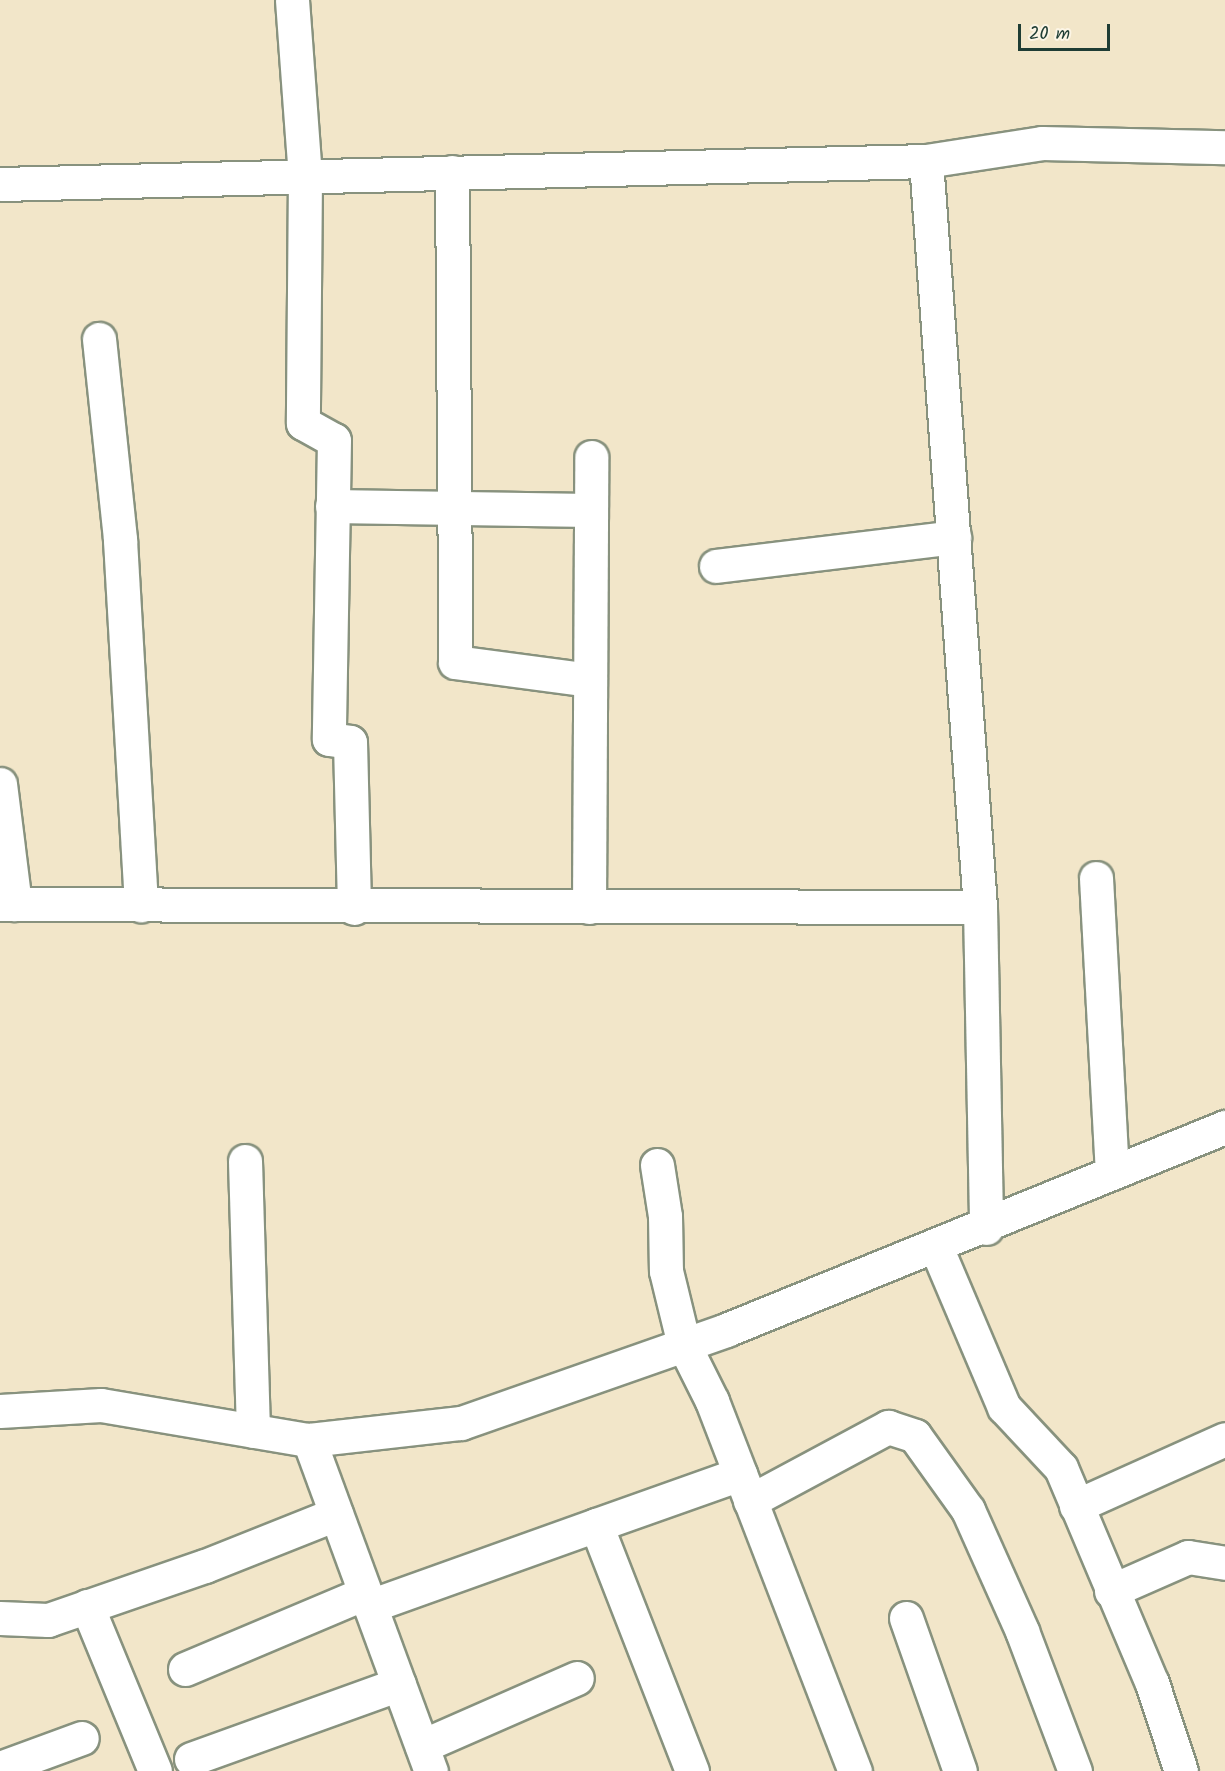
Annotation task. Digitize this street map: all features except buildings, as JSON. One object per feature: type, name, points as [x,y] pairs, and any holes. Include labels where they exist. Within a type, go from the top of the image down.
[{"type":"street","points":[[292,0],[305,176],[303,423],[334,440],[329,739],[350,742],[354,908]]},
{"type":"street","points":[[0,184],[926,161],[1042,143],[1225,147]]},
{"type":"street","points":[[926,161],[980,907],[986,1228]]},
{"type":"street","points":[[452,172],[455,662],[590,681]]},
{"type":"street","points":[[99,339],[120,540],[141,905]]},
{"type":"street","points":[[589,906],[591,457]]},
{"type":"street","points":[[332,506],[590,510]]},
{"type":"street","points":[[716,566],[954,537]]},
{"type":"street","points":[[0,784],[8,904],[354,908],[980,907]]},
{"type":"street","points":[[1096,878],[1112,1173]]},
{"type":"street","points":[[0,1411],[101,1405],[309,1440],[461,1423],[684,1345],[986,1228],[1112,1173],[1223,1134]]},
{"type":"street","points":[[245,1161],[253,1431]]},
{"type":"street","points":[[657,1165],[665,1216],[666,1271],[684,1345],[712,1401],[855,1771]]},
{"type":"street","points":[[936,1247],[1004,1407],[1061,1468],[1111,1591],[1152,1683],[1181,1771]]},
{"type":"street","points":[[185,1669],[368,1599],[596,1525],[745,1487],[888,1427],[915,1436],[968,1510],[1022,1631],[1075,1771]]},
{"type":"street","points":[[1076,1506],[1225,1439]]},
{"type":"street","points":[[309,1440],[427,1759],[577,1678]]},
{"type":"street","points":[[0,1618],[48,1620],[205,1566],[336,1514]]},
{"type":"street","points":[[596,1525],[692,1771]]},
{"type":"street","points":[[1111,1591],[1188,1557],[1225,1563]]},
{"type":"street","points":[[87,1606],[155,1771]]},
{"type":"street","points":[[906,1618],[960,1771]]},
{"type":"street","points":[[191,1759],[399,1684]]},
{"type":"street","points":[[0,1768],[82,1738]]}]
